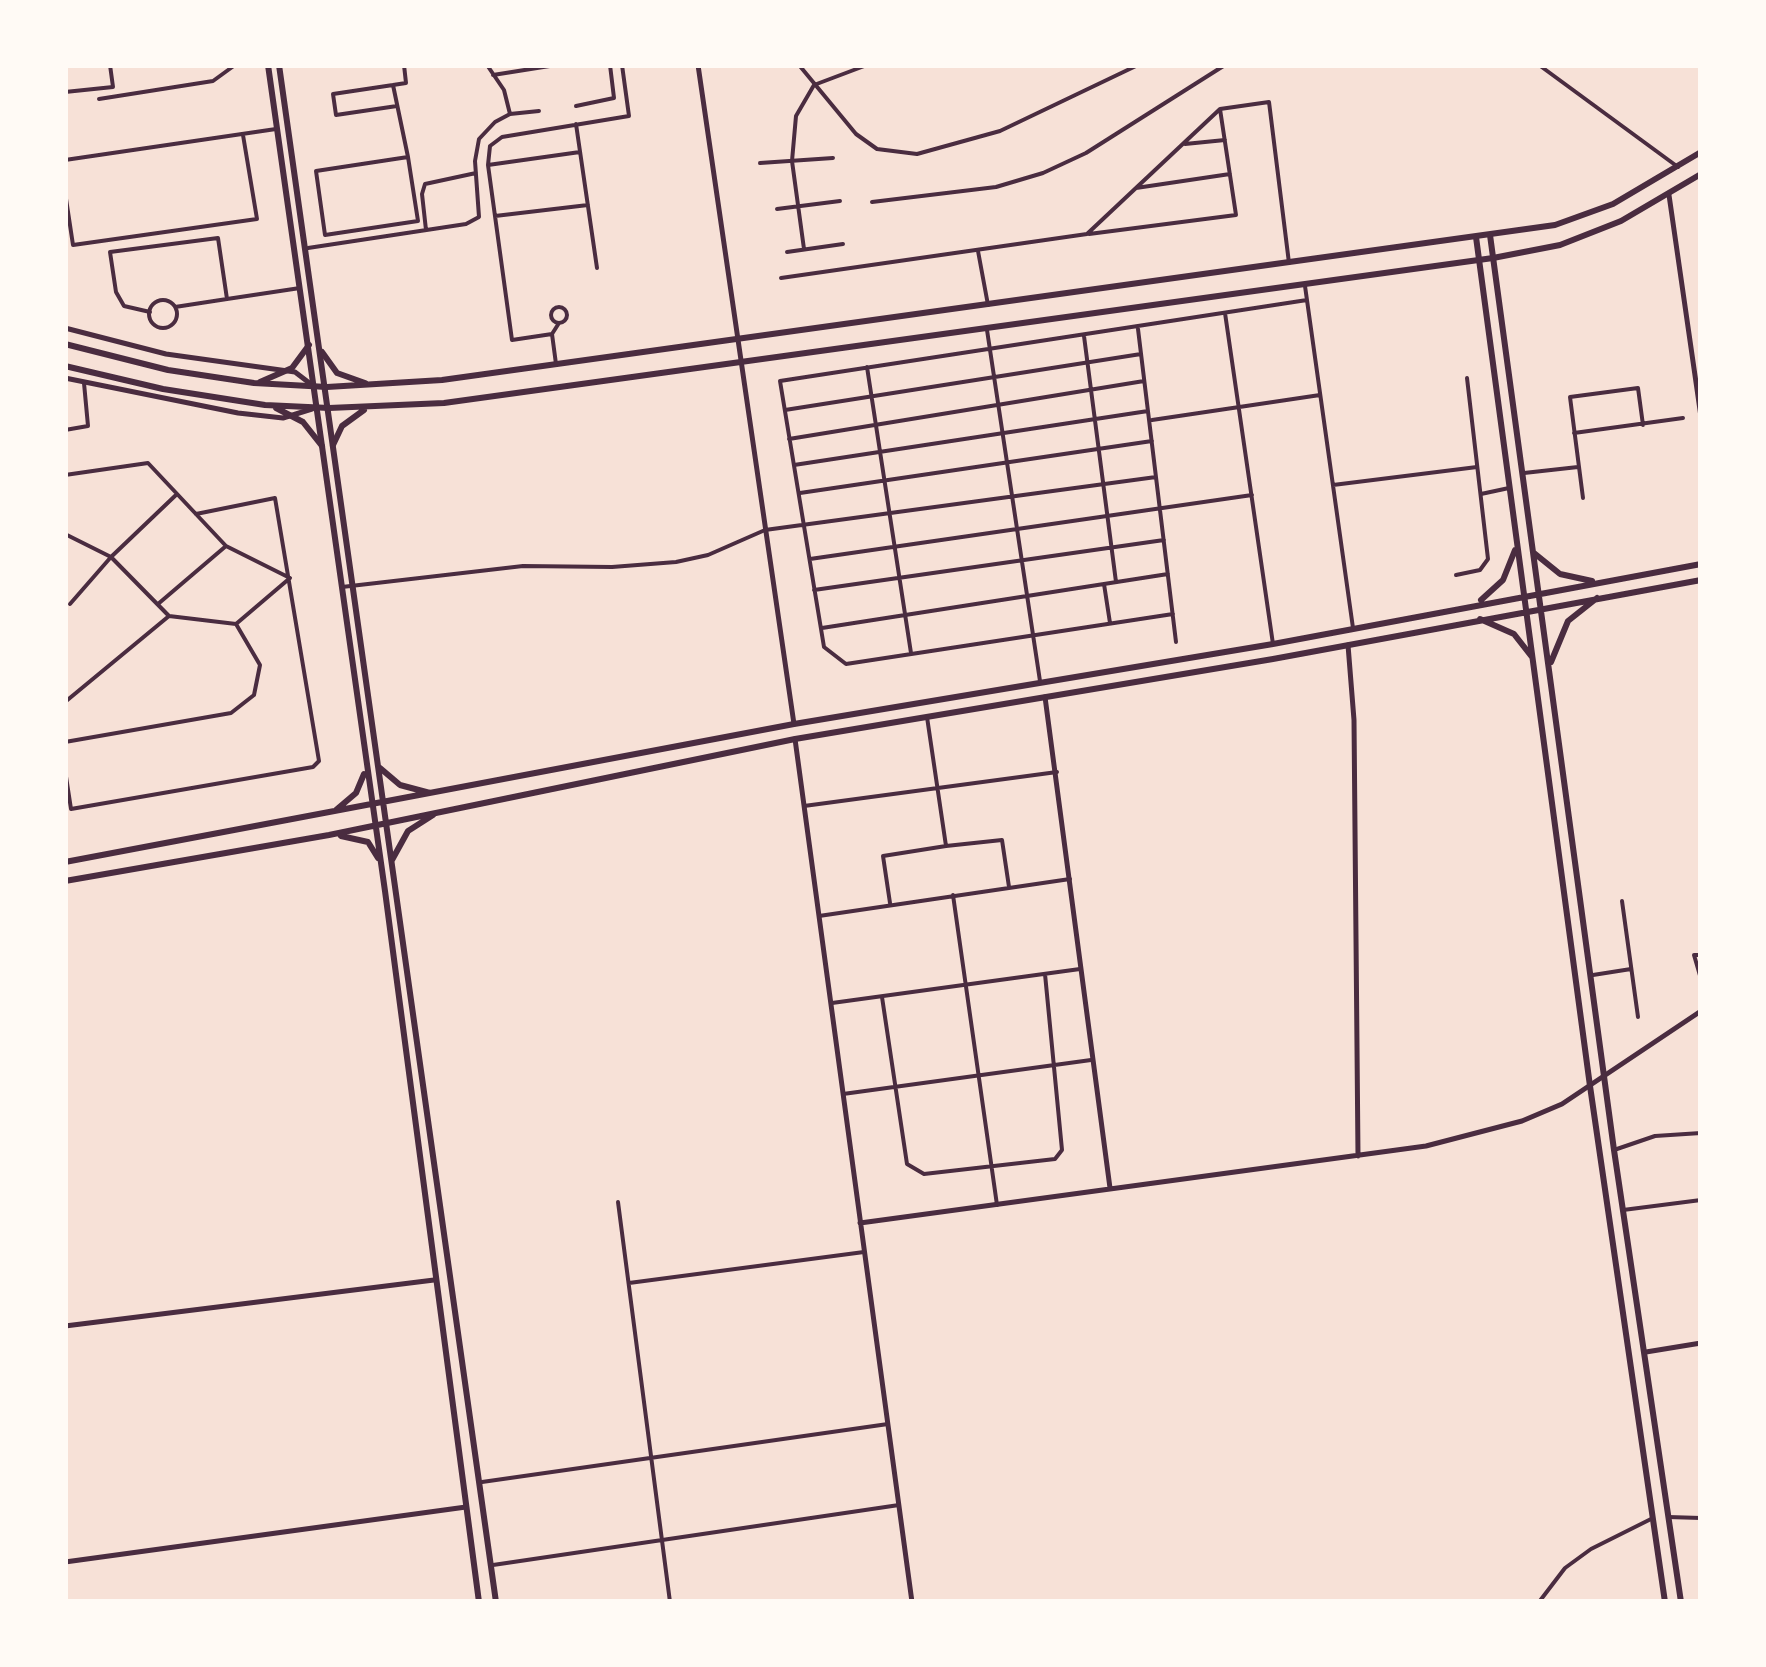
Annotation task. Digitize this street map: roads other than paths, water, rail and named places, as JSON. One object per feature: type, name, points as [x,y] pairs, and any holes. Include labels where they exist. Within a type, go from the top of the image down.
[{"type":"main road","points":[[268,65],[480,1602]]},
{"type":"main road","points":[[279,65],[496,1602]]},
{"type":"main road","points":[[65,344],[168,370],[254,383],[327,387],[556,364],[1556,225],[1613,204],[1701,152]]},
{"type":"main road","points":[[65,366],[162,389],[265,405],[329,408],[462,401],[1493,258],[1560,245],[1621,221],[1701,174]]},
{"type":"main road","points":[[1490,234],[1594,974],[1614,1150],[1682,1602]]},
{"type":"main road","points":[[1476,237],[1590,1086],[1665,1602]]},
{"type":"main road","points":[[254,383],[288,370],[309,345]]},
{"type":"main road","points":[[322,352],[337,373],[376,385]]},
{"type":"main road","points":[[265,405],[293,416],[313,431],[322,446]]},
{"type":"main road","points":[[333,445],[352,416],[377,406]]},
{"type":"main road","points":[[1476,603],[1503,580],[1516,539]]},
{"type":"main road","points":[[1534,553],[1560,574],[1598,582]]},
{"type":"main road","points":[[65,862],[567,771],[794,724],[1273,644],[1476,603],[1701,564]]},
{"type":"main road","points":[[65,881],[329,835],[794,739],[1348,645],[1474,618],[1701,580]]},
{"type":"main road","points":[[1550,668],[1554,647],[1568,621],[1606,594]]},
{"type":"main road","points":[[1403,618],[1406,632]]},
{"type":"main road","points":[[1474,618],[1514,634],[1531,652],[1536,669]]},
{"type":"main road","points":[[378,766],[400,785],[436,794]]},
{"type":"main road","points":[[326,815],[356,793],[366,768]]},
{"type":"main road","points":[[567,771],[570,783]]},
{"type":"main road","points":[[392,861],[408,831],[438,812]]},
{"type":"main road","points":[[329,835],[368,842],[381,863]]},
{"type":"street","points":[[65,92],[113,87],[110,65]]},
{"type":"street","points":[[99,98],[213,82],[235,65]]},
{"type":"street","points":[[397,106],[336,115],[334,94],[406,83],[404,65]]},
{"type":"street","points":[[488,65],[504,90],[510,114]]},
{"type":"street","points":[[493,74],[556,65]]},
{"type":"street","points":[[576,106],[611,101],[610,65]]},
{"type":"street","points":[[552,334],[512,340],[488,164],[490,146],[502,136],[629,116],[622,65]]},
{"type":"street","points":[[698,65],[794,724]]},
{"type":"street","points":[[799,65],[868,142],[888,152],[917,154],[1000,132],[1138,65]]},
{"type":"street","points":[[804,249],[792,161],[796,116],[814,85],[867,65]]},
{"type":"street","points":[[872,202],[996,187],[1044,173],[1086,153],[1225,65]]},
{"type":"street","points":[[1539,65],[1678,167]]},
{"type":"street","points":[[393,85],[408,157],[418,221],[325,235],[316,172],[408,157]]},
{"type":"street","points":[[1087,234],[1220,109],[1269,102],[1288,263]]},
{"type":"street","points":[[781,278],[1236,215],[1220,109]]},
{"type":"street","points":[[307,248],[466,224],[479,217],[479,139],[494,122],[510,114],[539,110]]},
{"type":"street","points":[[576,124],[597,268]]},
{"type":"street","points":[[65,160],[276,129]]},
{"type":"street","points":[[65,192],[73,245],[257,219],[243,135]]},
{"type":"street","points":[[1181,144],[1225,140]]},
{"type":"street","points":[[488,164],[580,152]]},
{"type":"street","points":[[760,163],[832,158]]},
{"type":"street","points":[[426,230],[422,194],[425,184],[476,174]]},
{"type":"street","points":[[1132,188],[1230,174]]},
{"type":"street","points":[[1669,195],[1701,417]]},
{"type":"street","points":[[777,209],[840,201]]},
{"type":"street","points":[[495,216],[588,204]]},
{"type":"street","points":[[150,312],[124,306],[116,292],[110,252],[218,238],[227,299]]},
{"type":"street","points":[[787,252],[843,244]]},
{"type":"street","points":[[978,250],[988,305]]},
{"type":"street","points":[[1304,282],[1352,628]]},
{"type":"street","points":[[150,312],[159,301],[175,307],[300,288]]},
{"type":"street","points":[[1173,614],[846,664],[824,647],[780,381],[1307,300]]},
{"type":"street","points":[[150,312],[154,324],[166,328],[176,320],[175,307]]},
{"type":"street","points":[[1225,313],[1273,644]]},
{"type":"street","points":[[556,364],[552,334],[559,323]]},
{"type":"street","points":[[987,326],[1040,681]]},
{"type":"street","points":[[65,328],[166,354],[288,370],[314,386]]},
{"type":"street","points":[[1138,328],[1176,642]]},
{"type":"street","points":[[1084,336],[1116,582]]},
{"type":"street","points":[[785,410],[1141,354]]},
{"type":"street","points":[[868,367],[912,653]]},
{"type":"street","points":[[65,378],[238,413],[293,416],[316,408]]},
{"type":"street","points":[[1456,574],[1480,570],[1488,558],[1467,378]]},
{"type":"street","points":[[789,439],[1144,381]]},
{"type":"street","points":[[65,430],[88,426],[84,383]]},
{"type":"street","points":[[1583,498],[1570,397],[1638,388],[1644,424]]},
{"type":"street","points":[[1150,420],[1320,395]]},
{"type":"street","points":[[794,465],[1148,411]]},
{"type":"street","points":[[1574,433],[1684,418]]},
{"type":"street","points":[[798,493],[1152,441]]},
{"type":"street","points":[[65,475],[148,463],[226,546],[290,578]]},
{"type":"street","points":[[1333,485],[1477,467]]},
{"type":"street","points":[[1524,473],[1578,467]]},
{"type":"street","points":[[339,587],[524,566],[612,568],[676,562],[708,555],[765,530],[1156,477]]},
{"type":"street","points":[[1481,494],[1509,488]]},
{"type":"street","points":[[70,604],[110,557],[177,494]]},
{"type":"street","points":[[810,559],[1252,495]]},
{"type":"street","points":[[65,770],[72,809],[312,766],[319,761],[275,498],[196,514]]},
{"type":"street","points":[[65,534],[110,557],[169,616]]},
{"type":"street","points":[[814,590],[1164,540]]},
{"type":"street","points":[[158,604],[226,546]]},
{"type":"street","points":[[820,628],[1168,574]]},
{"type":"street","points":[[236,624],[290,578]]},
{"type":"street","points":[[1104,584],[1110,623]]},
{"type":"street","points":[[65,702],[169,616],[210,617],[236,624],[260,665],[254,695],[231,714],[65,742]]},
{"type":"street","points":[[1348,645],[1354,720],[1358,1156]]},
{"type":"street","points":[[1045,697],[1058,772],[1110,1188]]},
{"type":"street","points":[[927,715],[946,846]]},
{"type":"street","points":[[794,739],[912,1602]]},
{"type":"street","points":[[804,806],[1058,772]]},
{"type":"street","points":[[890,904],[883,856],[946,846],[1002,840],[1009,887]]},
{"type":"street","points":[[819,916],[1070,879]]},
{"type":"street","points":[[953,895],[997,1205]]},
{"type":"street","points":[[1622,900],[1638,1017]]},
{"type":"street","points":[[1701,955],[1694,956],[1697,978],[1701,979]]},
{"type":"street","points":[[830,1003],[1080,969]]},
{"type":"street","points":[[1594,974],[1631,969]]},
{"type":"street","points":[[882,997],[907,1164],[924,1174],[1055,1160],[1062,1150],[1046,974]]},
{"type":"street","points":[[860,1222],[1426,1146],[1522,1121],[1590,1086],[1701,1011]]},
{"type":"street","points":[[843,1094],[1091,1060]]},
{"type":"street","points":[[1614,1150],[1655,1136],[1701,1133]]},
{"type":"street","points":[[1624,1210],[1701,1200]]},
{"type":"street","points":[[618,1202],[670,1602]]},
{"type":"street","points":[[628,1283],[864,1252]]},
{"type":"street","points":[[65,1326],[434,1280]]},
{"type":"street","points":[[1646,1352],[1701,1344]]},
{"type":"street","points":[[480,1482],[651,1454],[888,1424]]},
{"type":"street","points":[[491,1565],[899,1505]]},
{"type":"street","points":[[65,1562],[466,1506]]},
{"type":"street","points":[[1668,1517],[1701,1518]]},
{"type":"street","points":[[1539,1602],[1578,1558],[1653,1518]]}]
